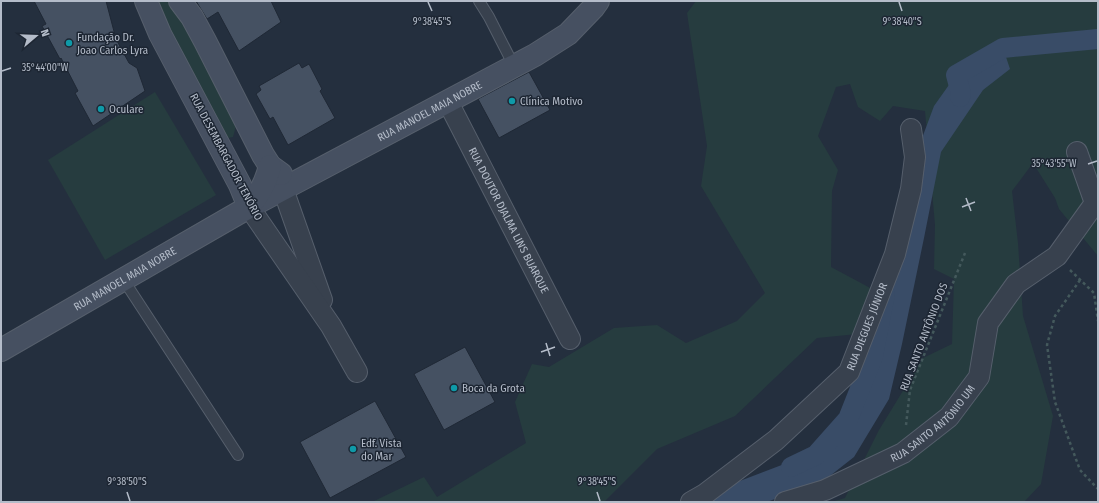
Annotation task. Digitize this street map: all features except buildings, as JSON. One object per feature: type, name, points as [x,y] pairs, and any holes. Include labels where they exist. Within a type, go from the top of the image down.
[{"type":"street","name":"RUA DESEMBARGADOR TENÓRIO","points":[[146,1],[160,34],[240,185],[249,207],[331,326],[357,372]]},
{"type":"street","points":[[180,1],[192,17],[205,41],[263,155],[270,166],[282,174],[291,185]]},
{"type":"street","name":"RUA MANOEL MAIA NOBRE","points":[[1,350],[249,207],[535,55],[568,34],[594,8],[598,1]]},
{"type":"street","name":"RUA DOUTOR DJALMA LINS BUARQUE","points":[[448,102],[570,339]]},
{"type":"street","name":"RUA DIEGUES JÚNIOR","points":[[691,502],[705,494],[776,440],[849,372],[895,254],[911,189],[915,157],[911,129]]},
{"type":"street","name":"RUA SANTO ANTÔNIO UM","points":[[785,502],[825,490],[903,453],[949,417],[979,377],[988,323],[1016,284],[1057,256],[1095,203],[1077,152]]},
{"type":"street","name":"RUA MANOEL MAIA NOBRE","points":[[249,207],[264,185],[270,166]]},
{"type":"street","name":"RUA DESEMBARGADOR TENÓRIO","points":[[291,185],[331,326]]},
{"type":"lane","points":[[479,1],[489,17],[514,66]]},
{"type":"lane","points":[[123,279],[238,455]]},
{"type":"path","name":"RUA SANTO ANTÔNIO DOS","points":[[903,453],[910,390],[965,253]]},
{"type":"path","points":[[1057,256],[1094,293],[1098,321]]},
{"type":"path","points":[[1080,280],[1055,316],[1047,345],[1055,402],[1080,470],[1098,489]]},
{"type":"green space","points":[[153,1],[169,1],[180,11],[236,126],[233,137],[222,139]]},
{"type":"green space","points":[[696,1],[1098,1],[1098,256],[1059,209],[1055,198],[1033,163],[1012,191],[1018,243],[1023,316],[1053,416],[1041,484],[1024,502],[831,502],[845,498],[879,430],[923,358],[952,344],[954,279],[934,269],[935,225],[925,111],[893,106],[880,121],[858,107],[850,84],[836,87],[818,136],[838,170],[832,191],[831,267],[874,290],[857,334],[817,338],[735,416],[657,449],[604,502],[372,502],[424,477],[437,497],[526,443],[515,402],[532,364],[549,367],[614,328],[657,325],[686,343],[737,321],[765,293],[701,186],[707,146],[687,13]]},
{"type":"green space","points":[[155,92],[216,195],[105,260],[48,160]]},
{"type":"water","points":[[1003,48],[1010,69],[983,90],[941,152],[902,344],[889,399],[854,457],[826,479],[767,502],[693,502],[724,487],[800,458],[816,455],[848,419],[873,356],[915,157],[934,106],[956,75]]},
{"type":"waterway","points":[[960,97],[961,94],[956,75],[1003,48],[1098,39]]},
{"type":"waterway","points":[[791,467],[816,455],[848,419],[873,356],[885,294]]},
{"type":"place","name":"Fundação Dr. Joao Carlos Lyra","points":[[69,43]]},
{"type":"place","name":"Clínica Motivo","points":[[512,101]]},
{"type":"place","name":"Oculare","points":[[101,109]]},
{"type":"place","name":"Boca da Grota","points":[[454,388]]},
{"type":"place","name":"Edf. Vista do Mar","points":[[353,449]]}]
